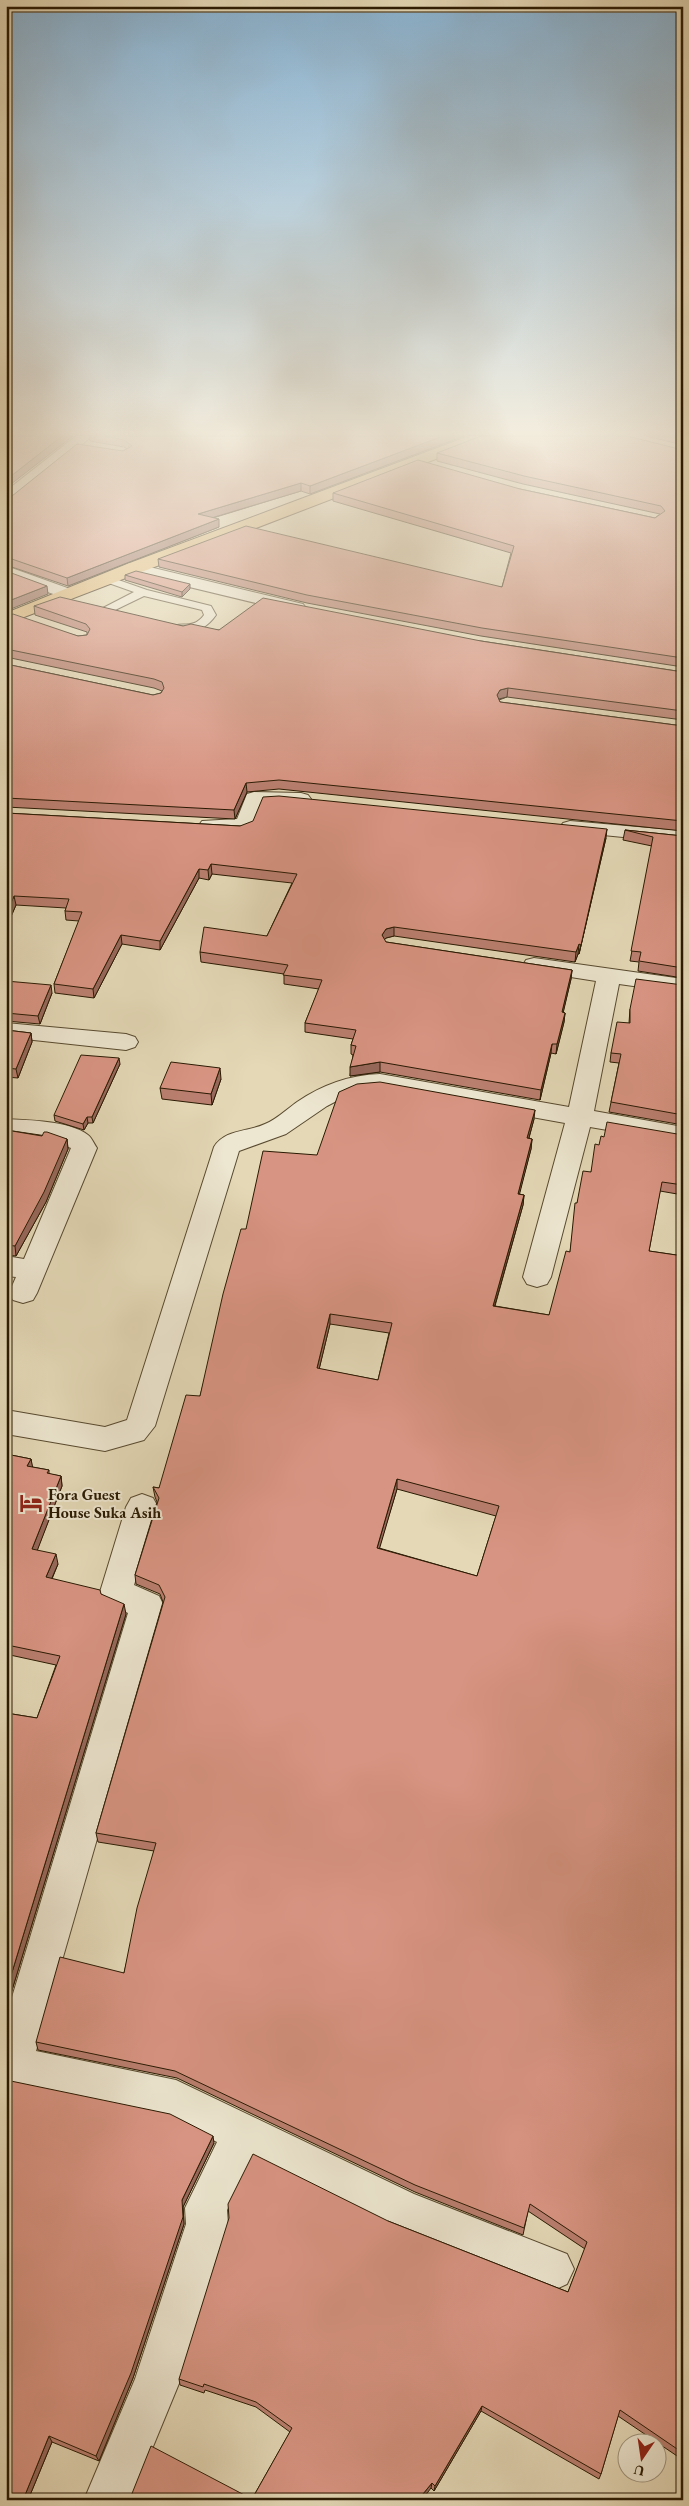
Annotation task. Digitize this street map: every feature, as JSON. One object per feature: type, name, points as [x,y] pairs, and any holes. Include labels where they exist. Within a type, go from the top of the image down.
[{"type":"main road","points":[[11,617],[68,599],[107,579],[173,553]]},
{"type":"street","points":[[133,568],[317,612]]},
{"type":"street","points":[[6,571],[68,599]]},
{"type":"street","points":[[11,617],[38,623]]},
{"type":"street","points":[[192,824],[241,827],[245,825],[254,798],[278,797],[317,801]]},
{"type":"street","points":[[549,826],[683,837]]},
{"type":"street","points":[[511,962],[683,986]]},
{"type":"street","points":[[537,1276],[580,1116],[609,976]]},
{"type":"street","points":[[6,1030],[126,1042]]},
{"type":"street","points":[[6,1422],[105,1439],[133,1432],[140,1426],[227,1148],[237,1141],[275,1130],[326,1094],[362,1081],[380,1082],[683,1135]]},
{"type":"street","points":[[6,1127],[60,1132],[81,1142],[84,1148],[28,1282],[6,1266]]},
{"type":"street","points":[[142,1507],[116,1592],[147,1606],[9,2065],[176,2100],[403,2211],[552,2269]]},
{"type":"street","points":[[107,2500],[157,2381],[207,2224],[206,2208],[244,2133]]},
{"type":"lane","points":[[107,579],[143,592],[207,608],[210,615],[207,620],[189,630],[164,625]]},
{"type":"lane","points":[[107,610],[143,592]]},
{"type":"lane","points":[[93,607],[126,615]]},
{"type":"building","points":[[6,553],[132,553],[67,578],[6,557]]},
{"type":"building","points":[[174,553],[359,553],[502,587],[512,553],[683,553],[683,658],[482,628],[307,595],[158,559]]},
{"type":"building","points":[[6,571],[47,586],[6,602]]},
{"type":"building","points":[[136,571],[190,584],[182,592],[125,575]]},
{"type":"building","points":[[60,597],[183,626],[191,624],[219,630],[263,598],[481,641],[683,672],[683,711],[508,688],[500,690],[497,695],[500,702],[683,726],[683,821],[279,780],[246,783],[234,810],[6,798],[6,664],[153,695],[161,693],[164,688],[162,682],[154,679],[6,649],[6,617],[13,614],[78,636],[87,635],[90,629],[86,624],[34,606]]},
{"type":"building","points":[[279,796],[607,829],[581,945],[579,944],[576,952],[394,927],[386,929],[382,935],[386,942],[572,970],[562,1012],[565,1013],[557,1044],[552,1044],[541,1090],[380,1062],[350,1067],[356,1046],[351,1045],[356,1030],[305,1023],[322,980],[283,975],[288,965],[200,952],[204,927],[267,936],[297,874],[211,864],[208,870],[199,869],[160,941],[121,935],[93,989],[54,984],[82,912],[65,911],[69,899],[14,896],[6,912],[6,813],[240,826],[253,821],[263,797]]},
{"type":"building","points":[[625,830],[683,836],[683,968],[639,961],[641,952],[631,951],[653,837]]},
{"type":"building","points":[[636,979],[683,985],[683,1115],[611,1102],[621,1054],[611,1053],[617,1022],[630,1023],[630,1009]]},
{"type":"building","points":[[6,981],[51,985],[38,1016],[6,1013]]},
{"type":"building","points":[[6,1030],[31,1033],[16,1069],[6,1068]]},
{"type":"building","points":[[81,1055],[119,1058],[92,1117],[87,1117],[83,1124],[54,1115]]},
{"type":"building","points":[[171,1062],[220,1068],[211,1094],[160,1088]]},
{"type":"building","points":[[380,1082],[535,1110],[527,1138],[532,1139],[518,1194],[524,1195],[493,1306],[549,1315],[566,1251],[570,1252],[575,1203],[577,1203],[583,1171],[591,1172],[595,1144],[599,1145],[601,1136],[604,1137],[607,1122],[683,1135],[683,1185],[662,1182],[649,1251],[683,1256],[683,2453],[666,2441],[666,2434],[655,2434],[620,2410],[601,2474],[482,2406],[435,2486],[432,2483],[418,2500],[111,2500],[112,2497],[131,2496],[151,2446],[252,2499],[292,2428],[256,2402],[204,2384],[203,2387],[179,2379],[229,2218],[228,2204],[253,2154],[388,2221],[568,2292],[587,2242],[530,2204],[524,2228],[415,2185],[175,2071],[36,2042],[60,1957],[124,1973],[137,1908],[156,1843],[96,1833],[165,1597],[159,1585],[135,1575],[159,1498],[153,1487],[159,1488],[186,1395],[200,1396],[223,1294],[241,1229],[246,1229],[263,1151],[317,1155],[339,1092],[357,1084]],"holes":[[[330,1314],[392,1323],[378,1380],[317,1368]],[[397,1479],[499,1506],[477,1576],[377,1548]]]},
{"type":"building","points":[[6,1130],[42,1136],[44,1132],[47,1132],[67,1139],[44,1192],[15,1246],[6,1245]]},
{"type":"building","points":[[6,1454],[31,1459],[27,1466],[49,1470],[47,1473],[61,1476],[32,1549],[56,1554],[46,1577],[100,1590],[101,1594],[124,1604],[6,1992],[6,1713],[37,1718],[60,1656],[7,1645],[6,1647]]},
{"type":"building","points":[[6,2080],[170,2114],[213,2136],[182,2200],[183,2217],[131,2373],[96,2456],[49,2436],[23,2500],[6,2500]]},
{"type":"place","name":"Fora Guest House Suka Asih","points":[[31,1503]]}]
